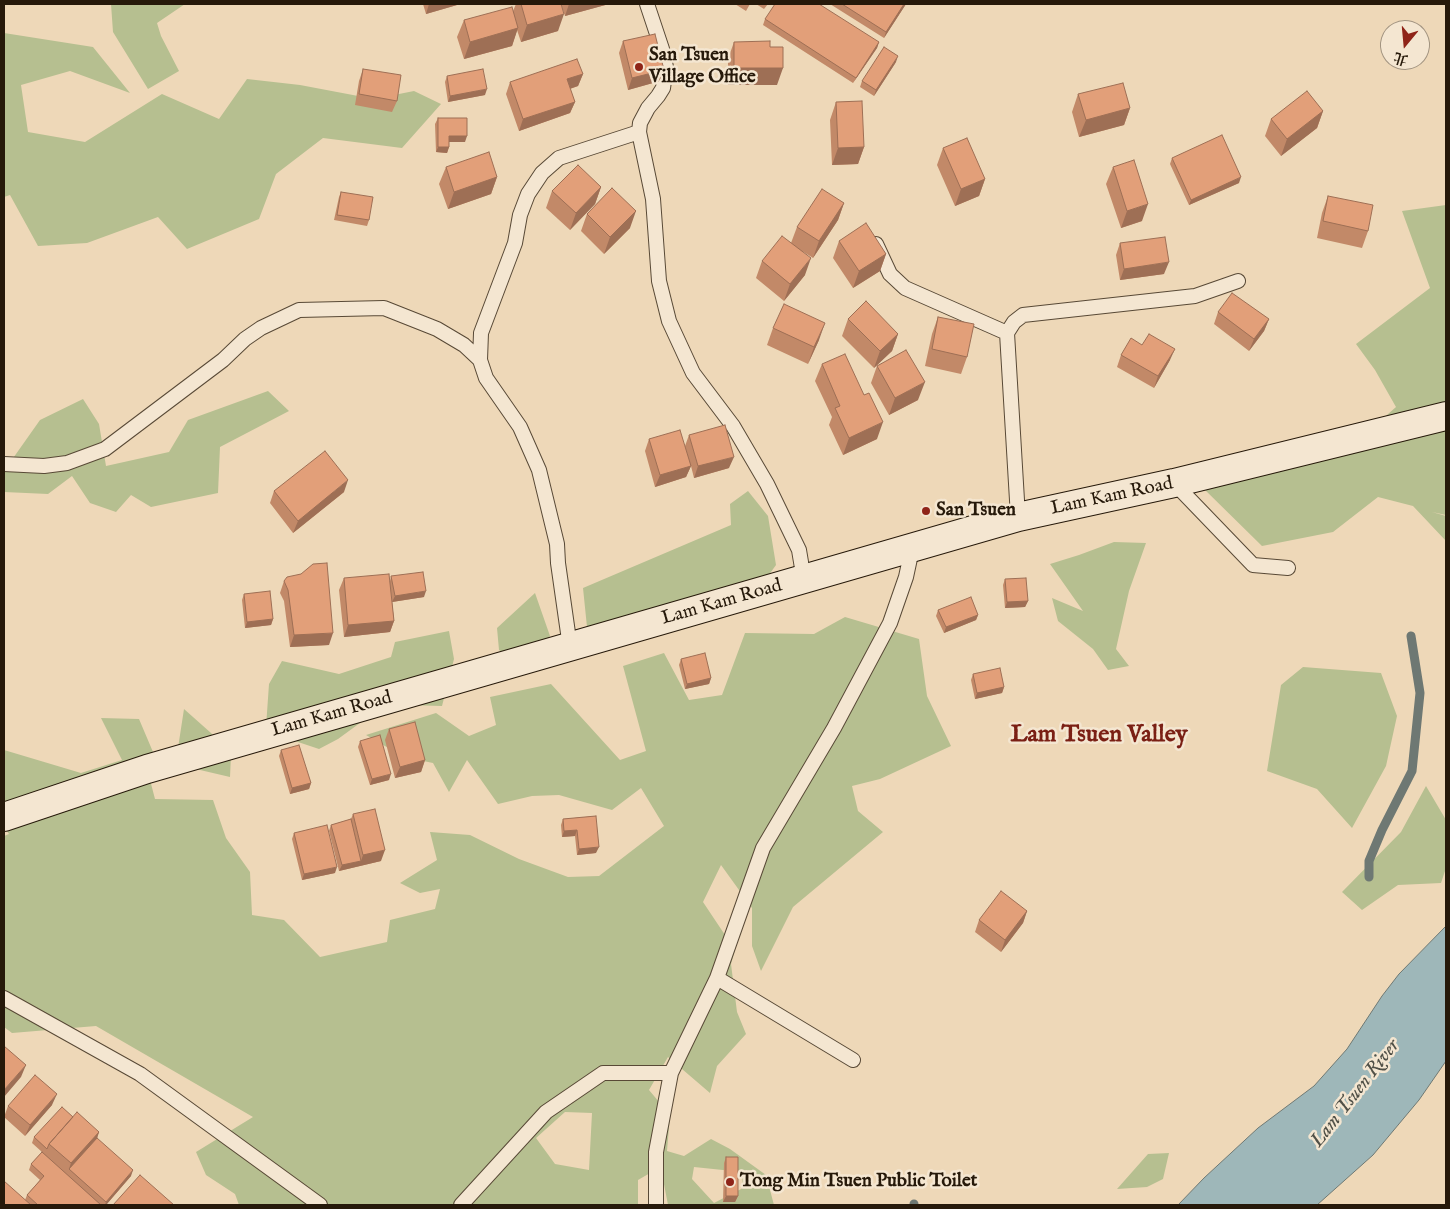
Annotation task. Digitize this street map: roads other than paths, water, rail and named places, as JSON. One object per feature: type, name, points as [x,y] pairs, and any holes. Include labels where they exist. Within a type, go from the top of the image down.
[{"type":"main road","name":"Lam Kam Road","points":[[4,817],[147,769],[1018,517],[1174,483],[1446,416]]},
{"type":"lane","points":[[648,4],[666,66],[663,88],[644,115],[640,123],[639,132],[653,198],[659,281],[669,321],[693,373],[732,426],[767,484],[799,550],[804,580]]},
{"type":"lane","points":[[570,647],[557,544],[539,470],[520,427],[486,378],[480,360],[481,333],[515,243],[520,215],[528,194],[542,173],[559,158],[639,132]]},
{"type":"lane","points":[[869,230],[890,274],[905,288],[1007,333]]},
{"type":"lane","points":[[1018,517],[1007,333],[1014,322],[1023,315],[1195,296],[1238,281]]},
{"type":"lane","points":[[4,464],[44,466],[67,463],[105,449],[223,360],[245,339],[261,328],[299,310],[384,308],[437,329],[464,345],[480,360]]},
{"type":"lane","points":[[1174,483],[1253,565],[1288,568]]},
{"type":"lane","points":[[656,1205],[656,1152],[671,1073],[717,978],[763,848],[834,728],[890,623],[906,577],[912,549]]},
{"type":"lane","points":[[717,978],[853,1060]]},
{"type":"lane","points":[[4,998],[140,1074],[320,1205]]},
{"type":"lane","points":[[461,1205],[546,1112],[603,1073],[671,1073]]},
{"type":"water","name":"Lam Tsuen River","points":[[1446,926],[1446,1061],[1419,1100],[1373,1155],[1317,1205],[1178,1205],[1258,1128],[1314,1086],[1347,1049],[1399,974]]},
{"type":"waterway","points":[[1369,877],[1369,861],[1382,830],[1412,771],[1420,693],[1411,636]]},
{"type":"place","name":"San Tsuen Village Office","points":[[639,67]]},
{"type":"place","name":"San Tsuen","points":[[926,511]]},
{"type":"place","name":"Tong Min Tsuen Public Toilet","points":[[730,1182]]},
{"type":"district","name":"Lam Tsuen Valley","points":[[1099,736]]}]
